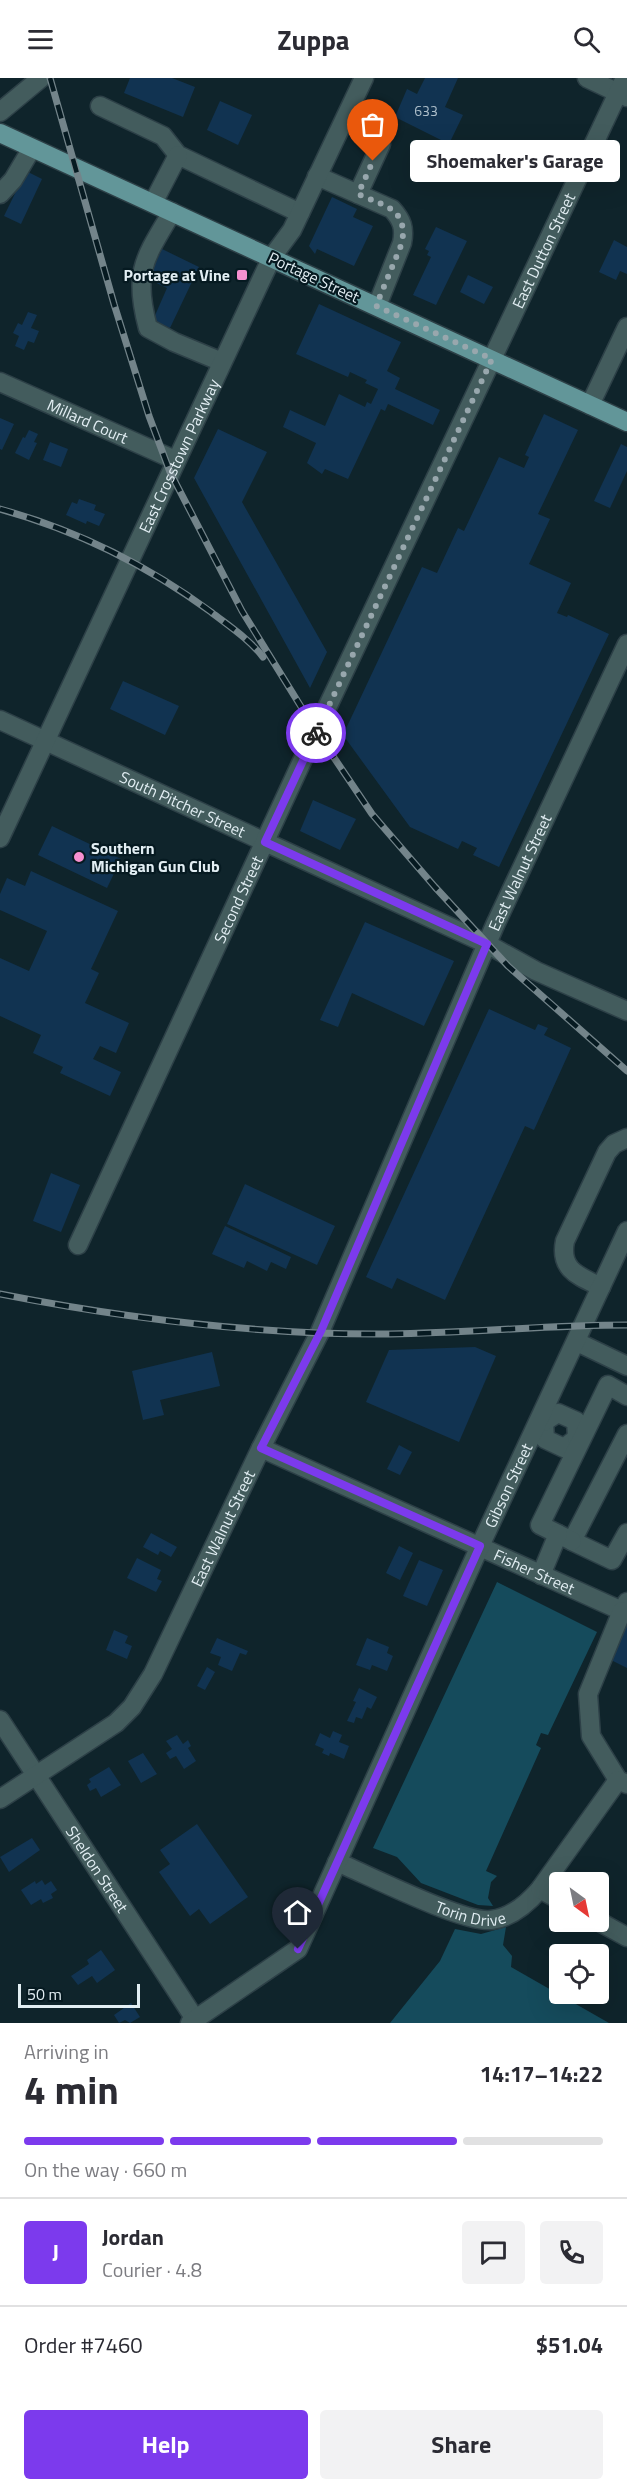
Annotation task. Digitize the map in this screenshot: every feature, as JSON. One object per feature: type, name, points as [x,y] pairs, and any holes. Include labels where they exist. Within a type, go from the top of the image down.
[{"type":"main road","name":"Portage Street","points":[[0,133],[627,422]]},
{"type":"street","points":[[0,112],[41,78]]},
{"type":"street","name":"East Crosstown Parkway","points":[[0,838],[272,257],[292,230],[364,78]]},
{"type":"street","points":[[587,78],[623,89]]},
{"type":"street","name":"East Dutton Street","points":[[492,359],[623,89]]},
{"type":"street","points":[[100,106],[163,136],[178,155],[300,213]]},
{"type":"street","points":[[346,117],[374,132],[380,138],[381,144],[358,194]]},
{"type":"street","points":[[0,194],[13,180],[32,148]]},
{"type":"street","points":[[153,203],[178,155]]},
{"type":"street","points":[[317,176],[392,209],[401,218],[404,233],[402,243],[376,306]]},
{"type":"street","points":[[172,212],[149,251],[140,278],[142,307],[148,328],[174,342],[222,362]]},
{"type":"street","points":[[590,405],[623,346],[627,327]]},
{"type":"street","name":"Second Street","points":[[78,1245],[492,359]]},
{"type":"street","name":"Millard Court","points":[[0,382],[175,460]]},
{"type":"street","name":"East Walnut Street","points":[[0,1799],[117,1723],[142,1693],[153,1674],[261,1448],[321,1331],[487,944],[627,644]]},
{"type":"street","name":"South Pitcher Street","points":[[0,720],[487,944],[536,971],[627,1011]]},
{"type":"street","points":[[601,1287],[576,1275],[565,1262],[563,1251],[565,1241],[607,1152],[614,1144],[627,1138]]},
{"type":"street","name":"Gibson Street","points":[[193,2021],[298,1949],[480,1546],[542,1421],[627,1231]]},
{"type":"street","points":[[577,1342],[627,1366]]},
{"type":"street","points":[[627,1396],[608,1385],[579,1439],[540,1525],[612,1560],[627,1533]]},
{"type":"street","points":[[542,1421],[558,1413],[572,1419],[576,1421],[579,1439]]},
{"type":"street","points":[[541,1575],[627,1434]]},
{"type":"street","name":"Fisher Street","points":[[261,1448],[541,1575],[620,1606]]},
{"type":"street","points":[[620,1606],[588,1694],[591,1736],[623,1782]]},
{"type":"street","name":"Sheldon Street","points":[[0,1720],[193,2021]]},
{"type":"street","name":"Torin Drive","points":[[337,1862],[476,1919],[490,1920],[503,1917],[528,1903],[623,1782]]},
{"type":"street","points":[[540,1889],[549,1894]]},
{"type":"street","points":[[609,1927],[627,1936]]},
{"type":"shaded area","points":[[497,1582],[597,1632],[548,1735],[541,1733],[536,1745],[541,1748],[486,1871],[497,1876],[491,1882],[488,1898],[493,1906],[478,1905],[421,1883],[397,1857],[373,1848]]},
{"type":"shaded area","points":[[506,1927],[503,1945],[512,1956],[511,1967],[549,1989],[549,2004],[576,2004],[609,2023],[390,2023],[440,1961],[455,1929],[481,1934]]},
{"type":"building","points":[[130,78],[172,78],[195,87],[183,117],[124,93]]},
{"type":"building","points":[[425,78],[458,78],[445,107],[463,115],[449,144],[395,117],[407,89],[417,94]]},
{"type":"building","points":[[220,101],[252,115],[238,145],[207,130]]},
{"type":"building","points":[[26,171],[42,179],[21,224],[4,216]]},
{"type":"building","points":[[332,197],[357,209],[353,217],[373,226],[354,266],[317,249],[315,254],[309,246]]},
{"type":"building","points":[[436,227],[467,241],[436,305],[413,295],[431,257],[427,255],[429,251],[425,249]]},
{"type":"building","points":[[614,240],[627,247],[627,274],[620,271],[616,280],[599,272]]},
{"type":"building","points":[[162,249],[199,267],[170,328],[153,320],[167,288],[148,279]]},
{"type":"building","points":[[468,275],[493,287],[484,304],[460,292]]},
{"type":"building","points":[[319,304],[401,342],[387,371],[400,378],[395,389],[440,410],[433,425],[388,404],[385,411],[381,409],[348,479],[325,469],[322,474],[307,463],[316,443],[283,427],[290,410],[325,426],[339,394],[365,407],[367,402],[371,404],[378,389],[365,383],[367,380],[350,372],[348,377],[296,354]]},
{"type":"building","points":[[28,312],[37,315],[31,328],[39,331],[34,343],[28,341],[24,350],[15,346],[19,336],[13,333],[18,323],[22,325]]},
{"type":"building","points":[[544,414],[578,430],[538,514],[550,519],[529,564],[571,583],[557,613],[567,617],[568,615],[609,634],[499,867],[473,855],[477,848],[462,841],[458,849],[410,827],[343,735],[422,567],[437,573],[458,528],[464,531],[499,457],[524,468],[529,457],[525,455]]},
{"type":"building","points":[[0,418],[14,424],[2,450],[0,449]]},
{"type":"building","points":[[218,429],[267,452],[242,502],[327,652],[310,688],[194,478]]},
{"type":"building","points":[[29,430],[38,434],[34,442],[37,443],[29,460],[15,453]]},
{"type":"building","points":[[50,442],[68,449],[61,467],[43,460]]},
{"type":"building","points":[[621,444],[627,447],[627,471],[610,508],[594,501]]},
{"type":"building","points":[[79,499],[96,505],[94,510],[105,514],[99,526],[87,521],[86,524],[66,515],[72,502],[77,504]]},
{"type":"building","points":[[123,681],[179,706],[165,735],[110,709]]},
{"type":"building","points":[[313,800],[356,819],[340,850],[300,831]]},
{"type":"building","name":"Southern Michigan Gun Club","points":[[52,826],[121,859],[107,888],[38,855]]},
{"type":"building","points":[[31,871],[118,911],[91,969],[99,973],[85,1003],[129,1023],[116,1053],[100,1046],[93,1059],[121,1072],[110,1096],[60,1073],[63,1067],[33,1053],[41,1035],[0,1016],[0,958],[29,971],[47,931],[0,910],[0,894],[7,878],[25,886]]},
{"type":"building","points":[[365,922],[454,961],[424,1026],[352,993],[338,1027],[320,1020]]},
{"type":"building","points":[[489,1009],[535,1030],[538,1024],[548,1028],[544,1035],[571,1048],[534,1130],[525,1126],[445,1300],[397,1278],[392,1289],[366,1277]]},
{"type":"building","points":[[51,1173],[80,1185],[61,1232],[33,1221]]},
{"type":"building","points":[[245,1184],[335,1226],[317,1265],[227,1224]]},
{"type":"building","points":[[225,1226],[291,1257],[286,1269],[271,1262],[267,1271],[247,1261],[244,1268],[212,1254]]},
{"type":"building","points":[[475,1347],[496,1356],[459,1442],[366,1402],[389,1350]]},
{"type":"building","points":[[212,1352],[220,1386],[160,1400],[164,1415],[143,1420],[132,1371]]},
{"type":"building","points":[[399,1445],[412,1452],[400,1475],[387,1469]]},
{"type":"building","points":[[151,1533],[177,1547],[171,1557],[160,1551],[158,1555],[143,1547]]},
{"type":"building","points":[[399,1546],[413,1553],[400,1580],[386,1573]]},
{"type":"building","points":[[137,1558],[161,1570],[157,1579],[162,1581],[156,1592],[127,1578]]},
{"type":"building","points":[[419,1560],[443,1570],[427,1606],[403,1596]]},
{"type":"building","points":[[627,1625],[627,1668],[609,1659]]},
{"type":"building","points":[[114,1630],[128,1636],[125,1643],[132,1646],[127,1659],[106,1650]]},
{"type":"building","points":[[217,1638],[248,1651],[246,1655],[240,1653],[232,1671],[218,1665],[221,1657],[210,1653]]},
{"type":"building","points":[[367,1638],[389,1647],[387,1653],[393,1656],[387,1671],[372,1665],[370,1670],[356,1665]]},
{"type":"building","points":[[207,1667],[215,1672],[205,1690],[197,1686]]},
{"type":"building","points":[[359,1688],[377,1697],[371,1709],[367,1707],[362,1719],[356,1717],[354,1723],[347,1721],[356,1702],[353,1701]]},
{"type":"building","points":[[333,1731],[342,1735],[339,1742],[349,1746],[344,1759],[330,1753],[329,1756],[322,1753],[324,1749],[315,1745],[320,1733],[330,1738]]},
{"type":"building","points":[[177,1735],[183,1744],[188,1740],[191,1746],[188,1748],[196,1761],[184,1769],[176,1756],[170,1759],[166,1753],[172,1749],[166,1741]]},
{"type":"building","points":[[143,1753],[157,1774],[141,1783],[128,1761]]},
{"type":"building","points":[[109,1767],[121,1785],[101,1797],[96,1788],[90,1791],[87,1785],[91,1782],[89,1779]]},
{"type":"building","points":[[197,1824],[248,1897],[210,1924],[199,1909],[190,1916],[159,1872],[170,1864],[160,1850]]},
{"type":"building","points":[[32,1838],[40,1850],[9,1872],[0,1857]]},
{"type":"building","points":[[42,1880],[45,1885],[51,1881],[57,1890],[51,1894],[53,1898],[43,1903],[41,1899],[31,1905],[21,1890],[35,1881],[36,1884]]},
{"type":"building","points":[[101,1950],[115,1970],[97,1983],[92,1976],[78,1985],[71,1976],[89,1964],[87,1960]]},
{"type":"building","points":[[131,2003],[140,2017],[130,2023],[125,2020],[119,2023],[114,2015]]},
{"type":"railway","points":[[50,78],[114,304],[149,416],[170,472],[242,611],[316,731],[372,814],[508,966],[627,1071]]},
{"type":"railway","points":[[0,509],[56,527],[136,564],[211,612],[245,639],[263,657]]},
{"type":"railway","points":[[0,1294],[145,1318],[292,1332],[390,1334],[627,1325]]},
{"type":"way so far","points":[[316,733],[492,359],[376,306],[404,233],[401,218],[392,209],[358,194],[373,161]]},
{"type":"place","name":"Shoemaker's Garage","points":[[373,161]]},
{"type":"place","name":"Portage at Vine","points":[[242,275]]},
{"type":"place","name":"Southern Michigan Gun Club","points":[[79,857]]},
{"type":"route","points":[[298,1949],[480,1546],[261,1448],[321,1331],[487,944],[265,842],[316,733]]}]
